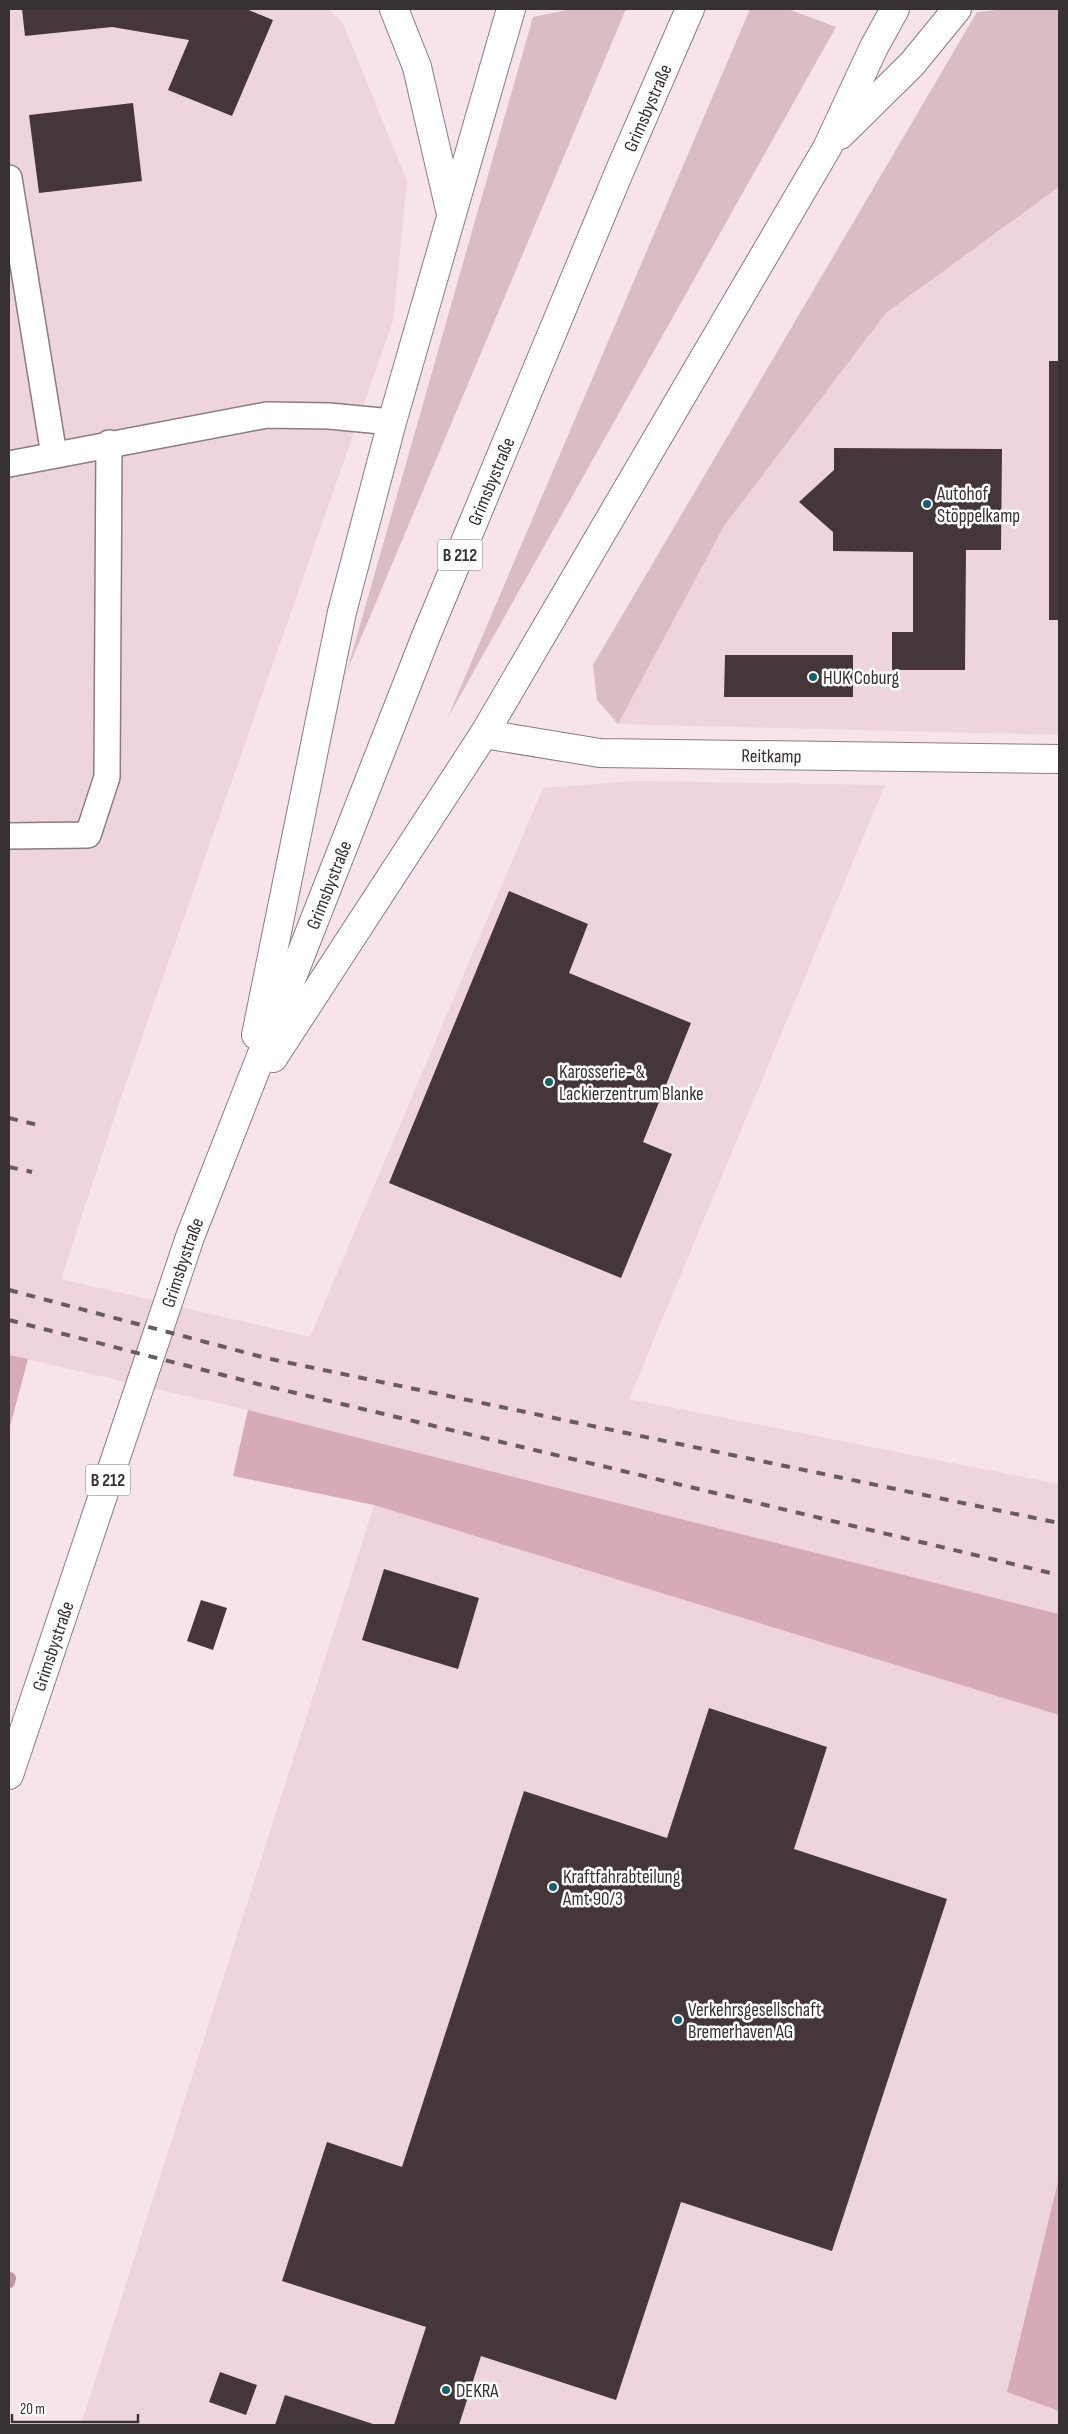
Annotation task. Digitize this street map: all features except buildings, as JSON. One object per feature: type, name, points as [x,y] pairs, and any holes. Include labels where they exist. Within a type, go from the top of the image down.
[{"type":"main road","points":[[394,9],[417,66],[452,218]]},
{"type":"main road","points":[[241,1107],[342,612],[392,422],[511,9]]},
{"type":"main road","name":"Grimsbystraße","points":[[9,1775],[190,1236],[426,636],[620,170],[690,9]]},
{"type":"main road","points":[[241,1107],[484,734],[827,148],[874,47],[895,9]]},
{"type":"main road","points":[[827,148],[912,64],[957,9]]},
{"type":"main road","name":"Reitkamp","points":[[484,734],[600,753],[1059,759]]},
{"type":"lane","points":[[9,178],[54,455]]},
{"type":"lane","points":[[9,464],[267,415],[329,416],[392,422]]},
{"type":"lane","points":[[9,836],[88,835],[107,777],[109,444]]},
{"type":"shaded area","points":[[9,9],[328,9],[342,21],[407,181],[393,321],[118,1106],[61,1279],[310,1337],[543,788],[632,781],[885,785],[629,1399],[1059,1484],[1059,1614],[248,1410],[9,1355]]},
{"type":"shaded area","points":[[572,9],[626,9],[347,671],[533,17]]},
{"type":"shaded area","points":[[750,9],[788,9],[836,27],[447,719]]},
{"type":"shaded area","points":[[1007,9],[1059,9],[1059,187],[886,313],[724,526],[618,724],[597,700],[593,665],[977,12]]},
{"type":"shaded area","points":[[1059,187],[1059,735],[618,724],[724,526],[886,313]]},
{"type":"shaded area","points":[[9,1355],[28,1359],[9,1430]]},
{"type":"shaded area","points":[[248,1410],[1059,1614],[1059,1715],[374,1505],[233,1476]]},
{"type":"shaded area","points":[[374,1505],[1059,1715],[1059,2177],[1007,2392],[1059,2411],[1059,2425],[81,2425]]},
{"type":"shaded area","points":[[1059,2177],[1059,2411],[1007,2392]]},
{"type":"waterway","points":[[9,2282],[10,2278]]},
{"type":"railway","points":[[9,1118],[42,1126]]},
{"type":"railway","points":[[9,1167],[32,1172]]},
{"type":"railway","points":[[9,1290],[266,1358],[1059,1523]]},
{"type":"railway","points":[[9,1320],[258,1384],[1059,1575]]},
{"type":"place","name":"Autohof Stöppelkamp","points":[[927,504]]},
{"type":"place","name":"HUK Coburg","points":[[813,677]]},
{"type":"place","name":"Karosserie- & Lackierzentrum Blanke","points":[[549,1082]]},
{"type":"place","name":"Kraftfahrabteilung Amt 90/3","points":[[553,1887]]},
{"type":"place","name":"Verkehrsgesellschaft Bremerhaven AG","points":[[678,2020]]},
{"type":"place","name":"DEKRA","points":[[446,2390]]}]
